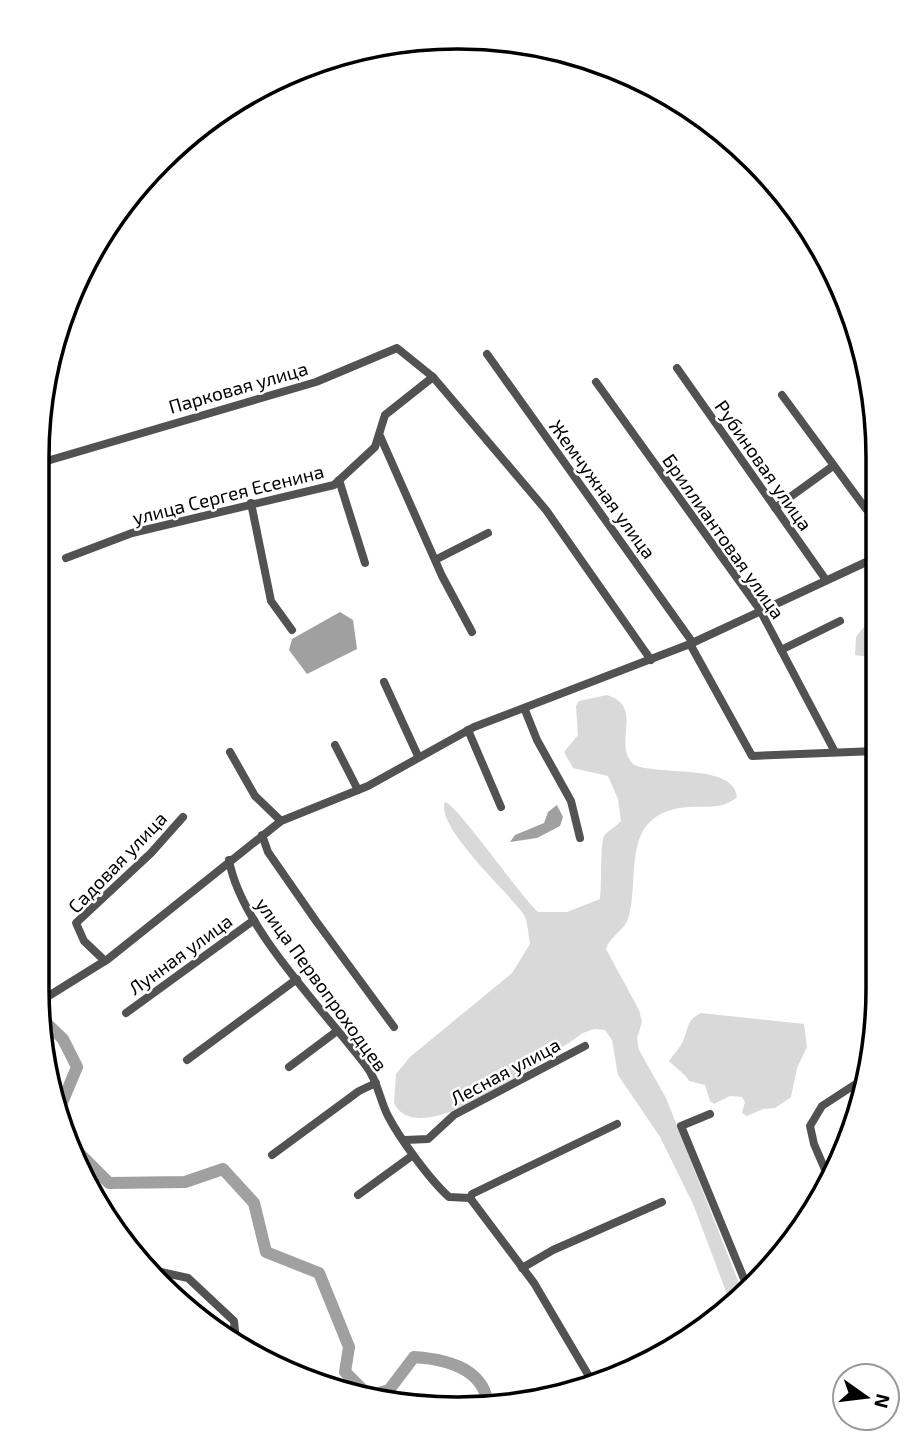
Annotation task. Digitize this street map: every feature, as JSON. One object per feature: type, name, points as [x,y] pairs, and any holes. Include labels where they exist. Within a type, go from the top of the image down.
[{"type":"street","name":"Парковая улица","points":[[49,460],[316,382],[392,349],[402,349],[433,377],[546,510],[651,660]]},
{"type":"street","name":"Жемчужная улица","points":[[487,354],[692,644],[752,756],[866,751]]},
{"type":"street","name":"Рубиновая улица","points":[[677,368],[826,580]]},
{"type":"street","name":"улица Сергея Есенина","points":[[66,558],[132,533],[251,503],[309,493],[339,480],[375,447],[385,415],[433,377]]},
{"type":"street","name":"Бриллиантовая улица","points":[[596,382],[760,610],[835,752]]},
{"type":"street","points":[[782,395],[866,509]]},
{"type":"street","points":[[380,436],[472,632]]},
{"type":"street","points":[[775,508],[833,466]]},
{"type":"street","points":[[339,480],[365,563]]},
{"type":"street","points":[[251,503],[271,601],[292,630]]},
{"type":"street","points":[[436,559],[488,533]]},
{"type":"street","points":[[49,996],[105,961],[281,821],[358,790],[468,730],[692,644],[866,562]]},
{"type":"street","points":[[781,650],[840,621]]},
{"type":"street","points":[[384,682],[418,756]]},
{"type":"street","points":[[525,710],[537,740],[570,801],[580,838]]},
{"type":"street","points":[[468,730],[501,807]]},
{"type":"street","points":[[335,745],[358,790]]},
{"type":"street","points":[[230,752],[255,796],[281,821]]},
{"type":"street","name":"Садовая улица","points":[[105,961],[84,941],[76,923],[151,853],[183,817]]},
{"type":"street","points":[[261,835],[268,852],[394,1027]]},
{"type":"street","name":"улица Первопроходцев","points":[[229,860],[239,893],[254,919],[376,1083],[387,1114],[414,1154],[449,1197],[471,1198]]},
{"type":"street","name":"Лунная улица","points":[[126,1013],[254,919]]},
{"type":"street","points":[[187,1060],[297,979]]},
{"type":"street","points":[[289,1068],[337,1031]]},
{"type":"street","name":"Лесная улица","points":[[405,1140],[428,1139],[454,1115],[585,1046]]},
{"type":"street","points":[[272,1155],[359,1091],[376,1083]]},
{"type":"street","points":[[824,1168],[810,1126],[822,1106],[854,1085]]},
{"type":"street","points":[[710,1114],[681,1126],[744,1279]]},
{"type":"street","points":[[588,1375],[522,1268],[471,1198],[472,1194],[617,1124]]},
{"type":"street","points":[[358,1195],[414,1154]]},
{"type":"street","points":[[522,1268],[587,1234],[662,1202]]},
{"type":"street","points":[[165,1273],[188,1278],[234,1321],[235,1331]]},
{"type":"shaded area","points":[[340,612],[353,620],[357,649],[307,674],[289,650],[292,639]]},
{"type":"shaded area","points":[[866,624],[866,657],[855,655],[856,637]]},
{"type":"shaded area","points":[[607,695],[624,708],[625,746],[633,764],[644,768],[692,772],[723,779],[733,786],[737,797],[717,806],[680,808],[661,814],[648,824],[640,837],[636,852],[628,919],[606,949],[639,1010],[642,1022],[637,1038],[639,1050],[666,1098],[739,1284],[728,1295],[693,1204],[660,1137],[618,1075],[612,1040],[605,1030],[594,1029],[583,1033],[517,1078],[457,1109],[430,1117],[408,1116],[394,1103],[396,1074],[410,1057],[512,973],[530,944],[524,915],[461,842],[450,826],[445,813],[445,802],[462,817],[538,912],[567,912],[600,899],[604,836],[621,821],[618,799],[608,776],[573,768],[564,752],[578,735],[576,706],[579,701]]},
{"type":"shaded area","points":[[557,805],[563,817],[560,826],[537,838],[510,842],[515,835],[544,823],[548,812]]},
{"type":"shaded area","points":[[701,1013],[804,1024],[807,1047],[797,1068],[791,1097],[775,1108],[763,1109],[747,1116],[742,1113],[745,1102],[742,1097],[730,1096],[714,1104],[710,1101],[705,1085],[689,1081],[669,1061],[682,1044],[690,1022]]},
{"type":"waterway","points":[[51,1028],[63,1039],[77,1067],[64,1098]]},
{"type":"waterway","points":[[88,1162],[109,1183],[185,1182],[223,1169],[254,1203],[266,1252],[319,1273],[349,1347],[345,1372],[357,1384]]},
{"type":"waterway","points":[[387,1391],[414,1357],[438,1360],[461,1368],[479,1382],[486,1396]]}]
